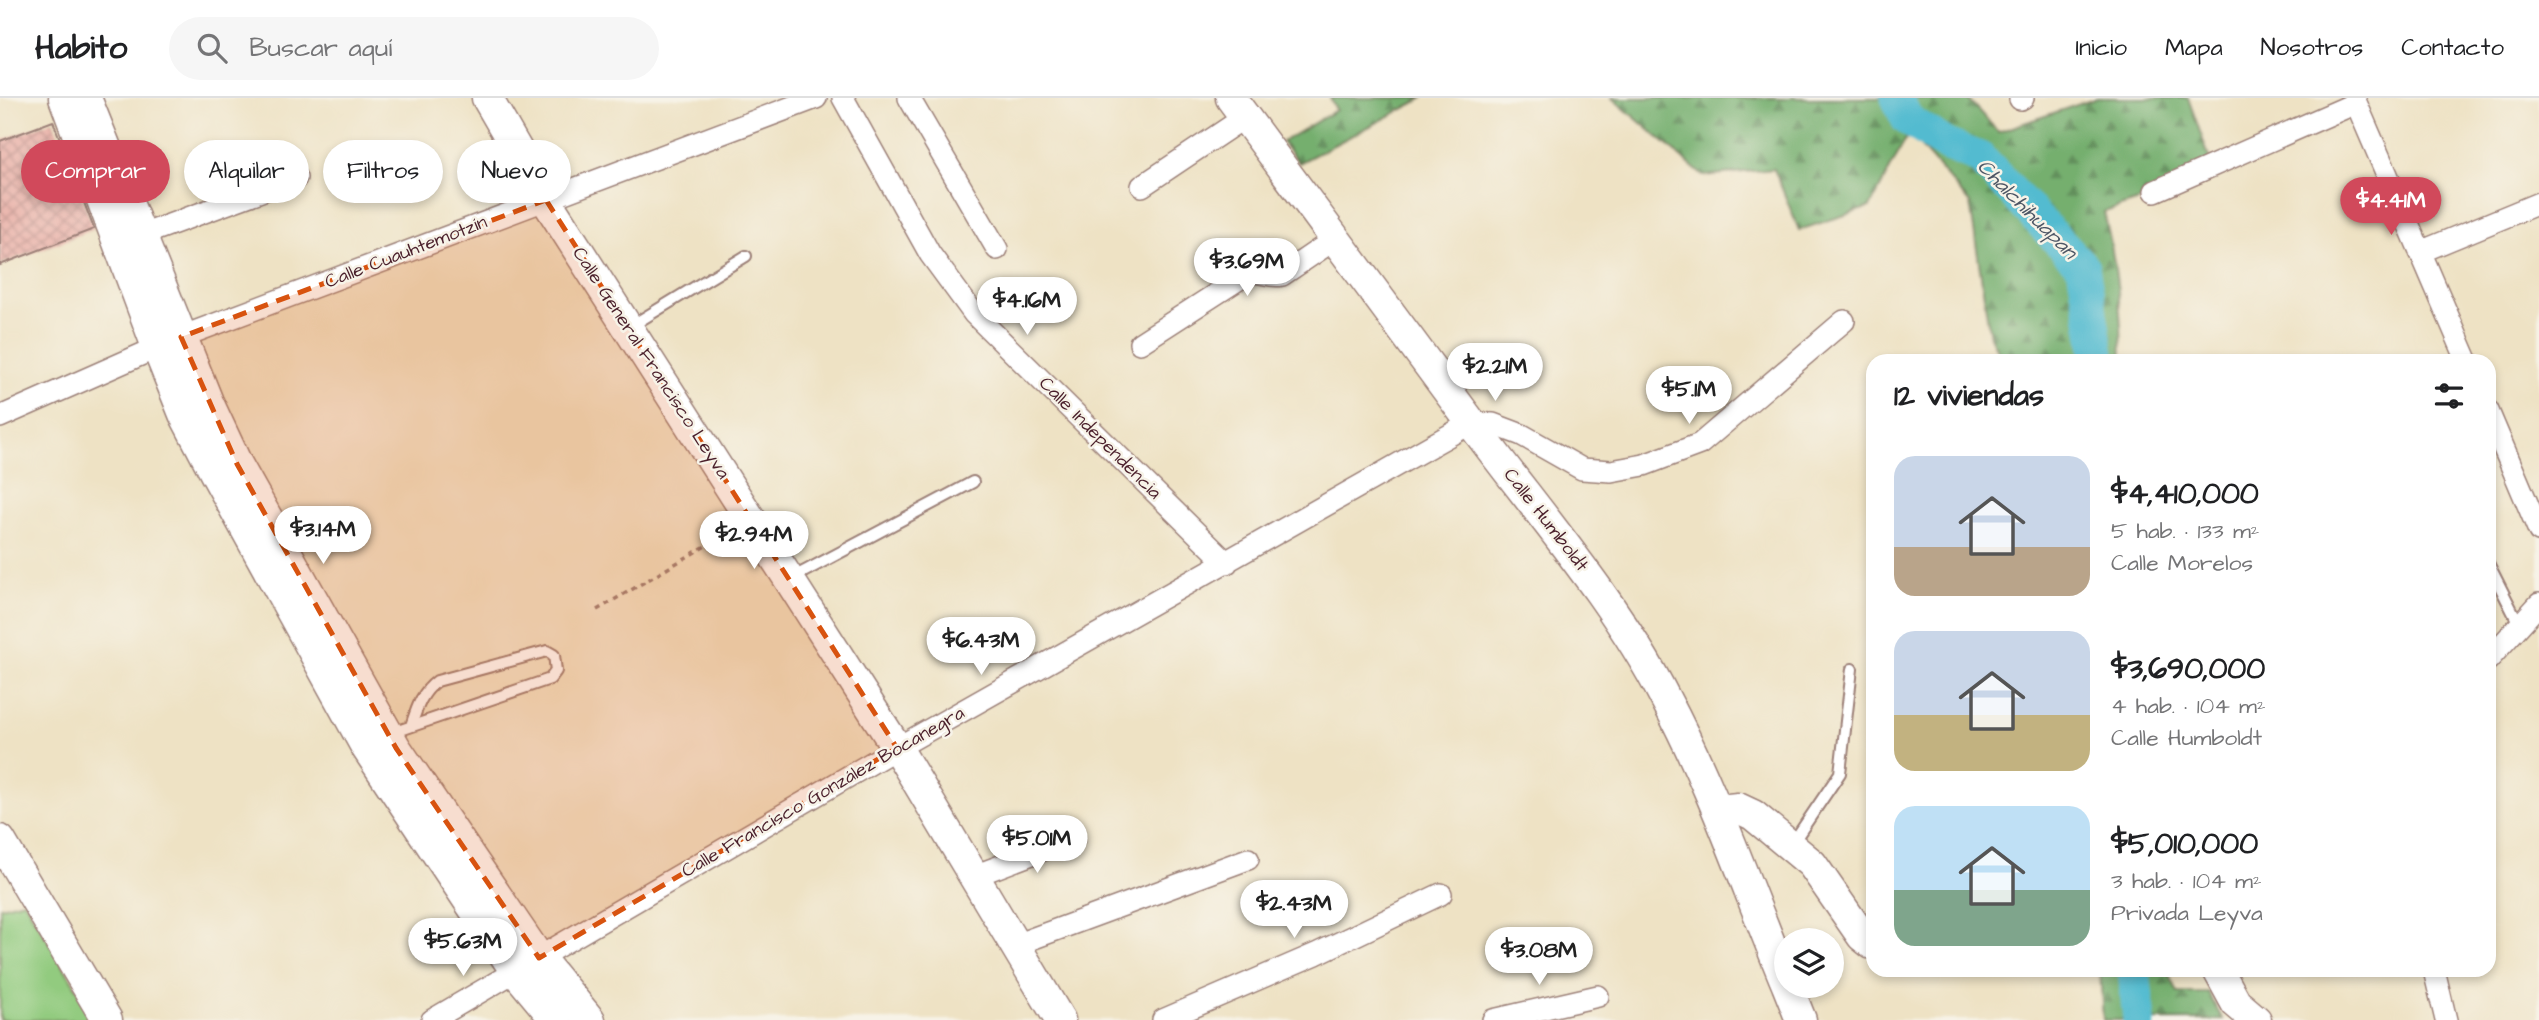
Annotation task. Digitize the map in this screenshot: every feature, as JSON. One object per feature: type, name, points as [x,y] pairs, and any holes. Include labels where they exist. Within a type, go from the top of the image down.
[{"type":"street","points":[[64,98],[169,342],[208,402],[237,464],[400,730],[556,1020]]},
{"type":"street","points":[[86,98],[142,235],[184,414],[216,475],[366,747],[527,965],[590,1020]]},
{"type":"street","name":"Calle General Francisco Leyva","points":[[488,98],[512,140]]},
{"type":"street","name":"Calle Cuauhtemotzín","points":[[571,191],[816,98]]},
{"type":"street","name":"Calle Independencia","points":[[843,98],[930,254],[974,314],[1227,563]]},
{"type":"street","points":[[909,98],[997,250]]},
{"type":"street","points":[[2155,191],[2355,101],[2464,354]]},
{"type":"street","points":[[1142,186],[1238,107]]},
{"type":"street","name":"Calle Humboldt","points":[[1238,107],[1471,423],[1593,582],[1630,637],[1665,697],[1719,810],[1774,952]]},
{"type":"street","points":[[142,235],[228,203]]},
{"type":"street","name":"Calle Cuauhtemotzín","points":[[0,416],[169,342],[538,203]]},
{"type":"street","name":"Calle General Francisco Leyva","points":[[548,203],[897,748],[1060,1020]]},
{"type":"street","points":[[2420,252],[2539,203]]},
{"type":"street","points":[[1140,343],[1250,272],[1258,271],[1273,277],[1282,275],[1335,239]]},
{"type":"street","points":[[1471,423],[1493,424],[1522,435],[1582,469],[1611,471],[1644,465],[1700,444],[1844,321]]},
{"type":"street","name":"Calle Francisco González Bocanegra","points":[[432,1020],[897,748],[1471,423]]},
{"type":"street","points":[[2496,430],[2539,531]]},
{"type":"street","points":[[2496,652],[2539,604]]},
{"type":"street","points":[[1719,810],[1738,808],[1753,815],[1812,864],[1866,939]]},
{"type":"street","points":[[974,876],[1074,838]]},
{"type":"street","points":[[0,840],[107,1020]]},
{"type":"street","points":[[1015,946],[1248,859]]},
{"type":"street","points":[[1163,1020],[1316,954],[1441,894]]},
{"type":"street","points":[[2222,977],[2236,1003],[2256,1020]]},
{"type":"street","points":[[2436,977],[2446,1020]]},
{"type":"street","points":[[1493,1020],[1598,996]]},
{"type":"street","name":"Calle Humboldt","points":[[1792,998],[1801,1020]]},
{"type":"lane","points":[[628,327],[746,256]]},
{"type":"lane","points":[[790,579],[973,482]]},
{"type":"lane","points":[[2496,579],[2520,626]]},
{"type":"lane","points":[[547,651],[554,655],[556,671],[550,679],[400,730],[426,688],[437,681],[547,651]]},
{"type":"lane","points":[[1790,846],[1840,773],[1852,669]]},
{"type":"path","points":[[597,610],[752,519]]},
{"type":"highlighted area","points":[[546,200],[897,748],[539,958],[396,748],[237,464],[181,337]]},
{"type":"green space","points":[[1330,98],[1424,98],[1299,163],[1282,142],[1336,110]]},
{"type":"green space","points":[[1612,98],[1967,98],[1998,132],[2097,98],[2188,98],[2216,177],[2104,212],[2118,286],[2122,354],[1999,354],[1990,336],[1970,203],[1909,133],[1870,207],[1799,230],[1774,169],[1703,176]]},
{"type":"green space","points":[[24,901],[96,1020],[0,1020],[0,907]]},
{"type":"green space","points":[[2100,977],[2170,977],[2178,993],[2208,993],[2223,1020],[2103,1020]]},
{"type":"building","points":[[53,121],[60,140],[21,140],[21,203],[84,203],[94,229],[0,265],[0,141]]},
{"type":"waterway","name":"Chalchihuapan","points":[[1897,98],[1907,119],[1947,145],[1980,158],[2083,267],[2098,354]]},
{"type":"waterway","name":"Chalchihuapan","points":[[2135,977],[2139,1020]]}]
